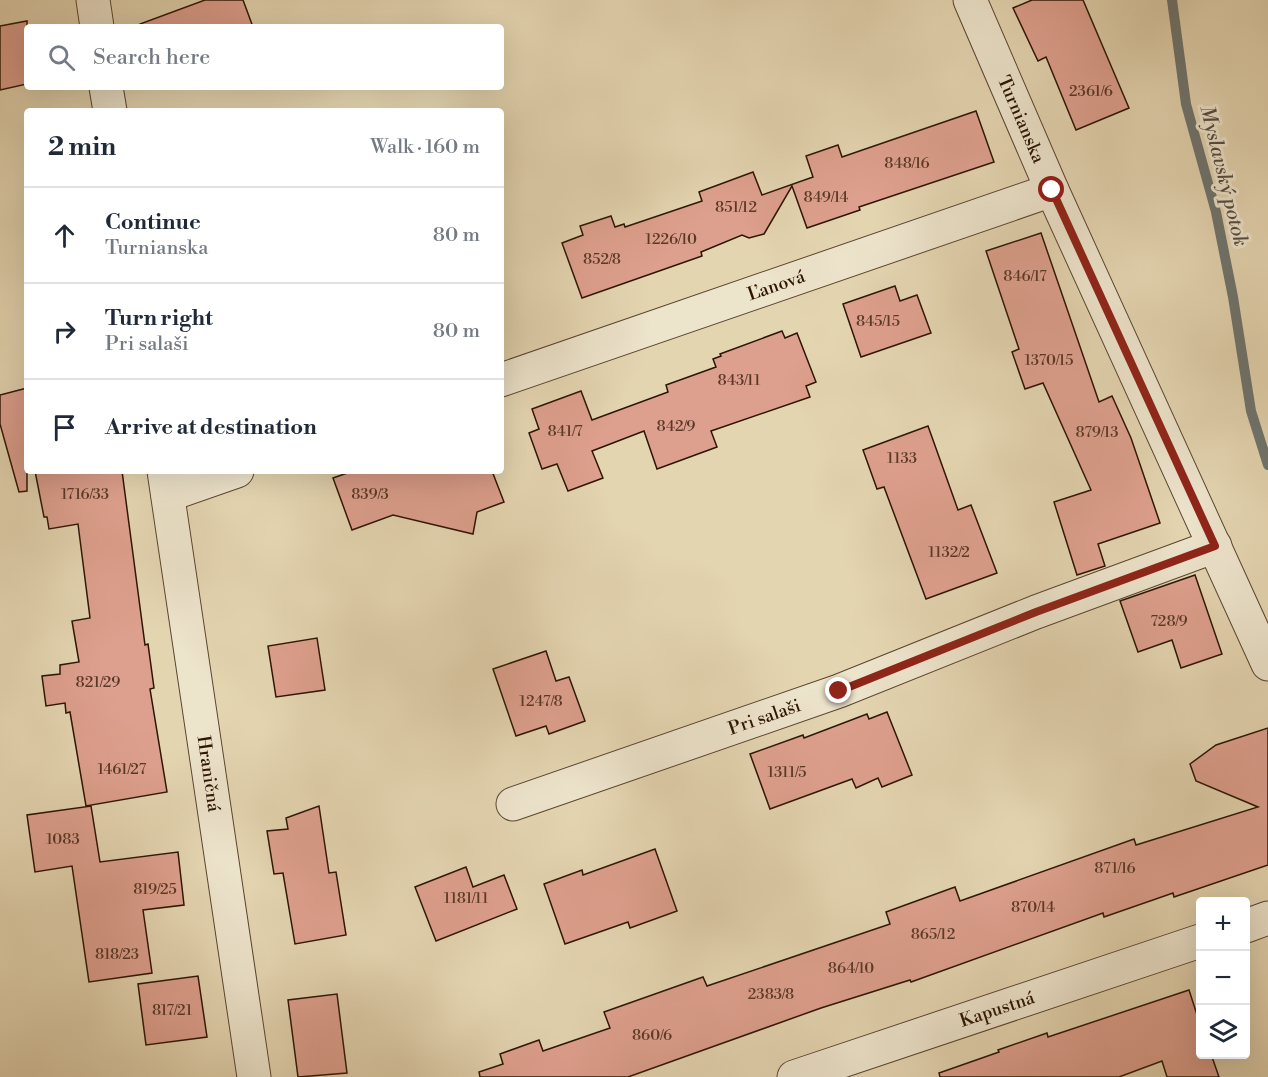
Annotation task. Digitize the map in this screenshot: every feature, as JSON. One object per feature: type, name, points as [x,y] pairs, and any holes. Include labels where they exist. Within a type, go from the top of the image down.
[{"type":"street","points":[[93,0],[97,24]]},
{"type":"street","name":"Turnianska","points":[[970,0],[1052,190],[1268,664]]},
{"type":"street","points":[[106,90],[110,108]]},
{"type":"street","name":"Ľanová","points":[[504,379],[1052,190]]},
{"type":"street","points":[[166,483],[219,474]]},
{"type":"street","name":"Hraničná","points":[[166,483],[254,1077]]},
{"type":"street","name":"Pri salaši","points":[[513,804],[839,691],[1036,612],[1215,546]]},
{"type":"street","points":[[1250,924],[1268,918]]},
{"type":"street","name":"Kapustná","points":[[794,1077],[1196,942]]},
{"type":"building","points":[[205,0],[243,0],[252,24],[140,24]]},
{"type":"building","points":[[1032,0],[1083,0],[1129,108],[1076,130],[1046,57],[1038,61],[1013,8]]},
{"type":"building","points":[[27,21],[27,24],[24,24],[24,85],[0,90],[0,26]]},
{"type":"building","points":[[976,111],[994,162],[859,207],[860,210],[807,228],[792,186],[764,234],[749,238],[742,235],[701,252],[702,256],[582,298],[562,243],[583,235],[580,226],[611,216],[615,227],[624,224],[625,227],[702,201],[699,192],[753,172],[762,195],[813,177],[806,156],[838,145],[842,157]]},
{"type":"building","points":[[1041,233],[1099,402],[1112,396],[1131,438],[1160,523],[1098,544],[1105,566],[1077,575],[1054,502],[1091,490],[1043,383],[1025,389],[1012,352],[1019,349],[986,251]]},
{"type":"building","points":[[895,286],[900,301],[917,295],[931,333],[861,357],[843,304]]},
{"type":"building","points":[[782,331],[785,338],[797,333],[816,382],[806,386],[810,397],[711,431],[717,447],[657,469],[644,431],[592,451],[603,478],[568,491],[557,464],[542,469],[529,433],[539,429],[532,409],[581,391],[592,420],[668,392],[666,385],[716,367],[713,359],[721,356],[720,354]]},
{"type":"building","points":[[24,389],[24,474],[27,474],[27,491],[19,492],[0,424],[0,395]]},
{"type":"building","points":[[928,426],[958,510],[971,505],[997,573],[926,599],[884,487],[877,489],[863,450]]},
{"type":"building","points":[[36,474],[122,474],[145,645],[148,644],[154,688],[150,689],[167,792],[86,806],[70,712],[66,713],[65,703],[46,706],[42,676],[60,674],[60,665],[79,662],[72,621],[90,618],[78,524],[49,529],[47,517],[44,517]]},
{"type":"building","points":[[344,474],[493,474],[504,502],[477,512],[473,534],[393,515],[352,530],[333,478]]},
{"type":"building","points":[[1195,575],[1222,654],[1181,668],[1172,640],[1138,652],[1120,601]]},
{"type":"building","points":[[317,638],[325,690],[276,697],[268,646]]},
{"type":"building","points":[[546,651],[556,681],[569,677],[585,721],[549,734],[546,726],[516,736],[493,669]]},
{"type":"building","points":[[887,712],[912,775],[882,787],[878,778],[856,788],[852,779],[770,809],[750,754],[803,735],[804,738],[867,714],[869,719]]},
{"type":"building","points":[[1268,728],[1268,865],[1174,897],[1173,893],[1104,917],[1103,913],[911,982],[910,980],[821,1008],[628,1077],[480,1077],[479,1072],[503,1064],[500,1054],[539,1040],[543,1051],[610,1028],[604,1012],[703,977],[707,986],[890,924],[886,912],[955,887],[960,901],[1134,839],[1136,845],[1258,807],[1196,781],[1190,764],[1216,745]]},
{"type":"building","points":[[91,806],[100,862],[178,852],[184,905],[143,910],[152,973],[89,982],[72,866],[35,872],[27,815]]},
{"type":"building","points":[[319,806],[329,873],[336,872],[346,935],[295,944],[283,873],[274,874],[267,831],[288,829],[286,818]]},
{"type":"building","points":[[655,849],[677,911],[630,928],[628,922],[565,944],[544,884],[582,870],[583,875]]},
{"type":"building","points":[[466,867],[473,887],[504,875],[517,909],[436,941],[415,887]]},
{"type":"building","points":[[198,976],[207,1037],[146,1045],[138,984]]},
{"type":"building","points":[[1189,990],[1196,1012],[1196,1059],[1213,1059],[1219,1077],[1167,1077],[1162,1061],[1119,1077],[940,1077],[939,1073],[999,1052],[998,1050],[1047,1033],[1048,1037]]},
{"type":"building","points":[[337,994],[347,1073],[298,1077],[288,1000]]},
{"type":"waterway","name":"Myslavský potok","points":[[1172,0],[1186,104],[1216,212],[1233,297],[1251,411],[1268,465]]},
{"type":"route","points":[[839,691],[1036,612],[1215,546],[1052,190]]}]
